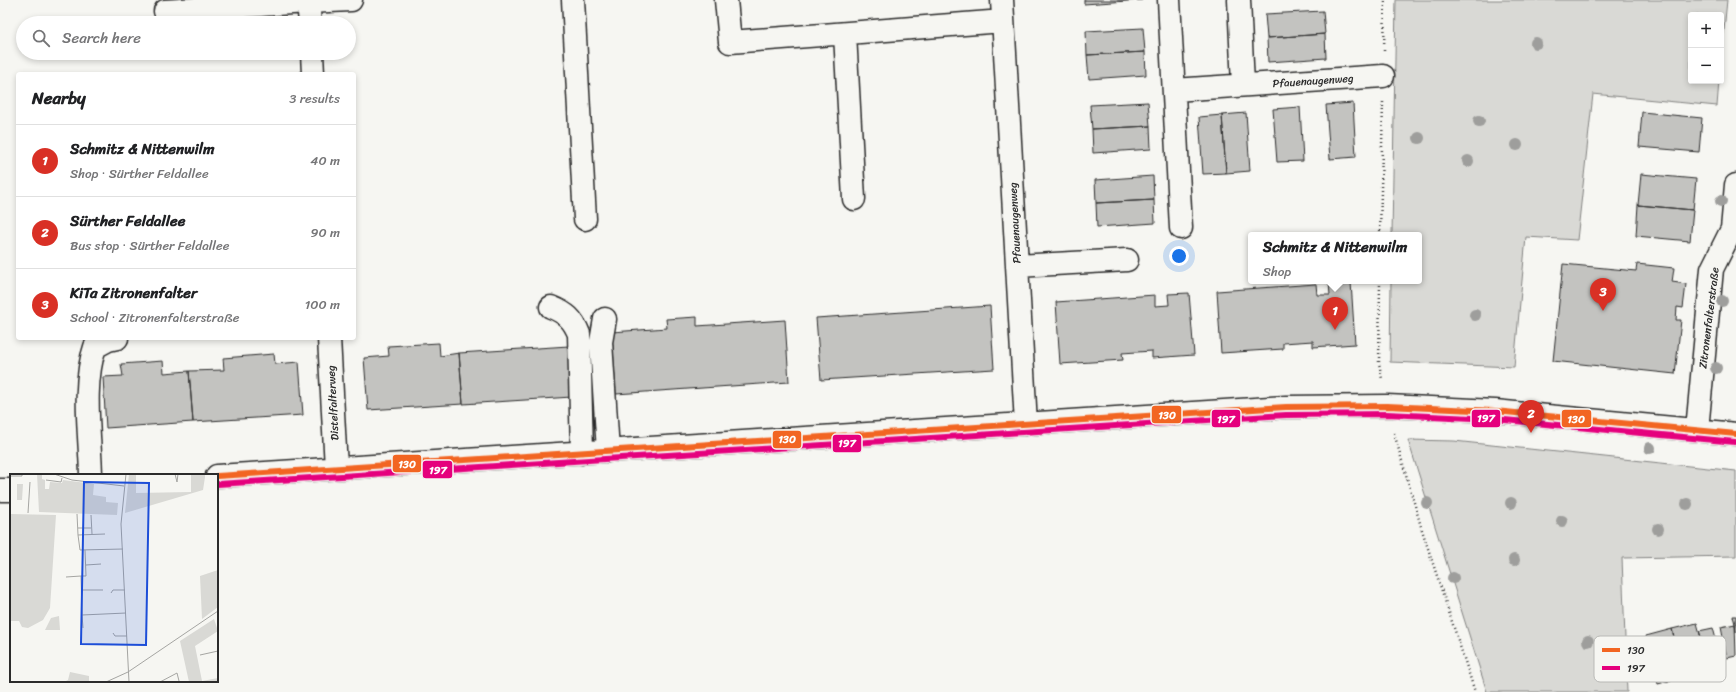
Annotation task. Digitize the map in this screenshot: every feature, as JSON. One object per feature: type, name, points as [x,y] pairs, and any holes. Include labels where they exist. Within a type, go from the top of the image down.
[{"type":"street","points":[[165,11],[316,7],[351,0]]},
{"type":"street","points":[[573,0],[585,219]]},
{"type":"street","name":"Pfauenaugenweg","points":[[726,0],[730,42],[845,34],[1002,10],[1026,424]]},
{"type":"street","points":[[1169,0],[1181,228]]},
{"type":"street","points":[[1238,0],[1243,85]]},
{"type":"street","points":[[845,34],[854,199]]},
{"type":"street","points":[[312,60],[313,72]]},
{"type":"street","name":"Pfauenaugenweg","points":[[1174,90],[1383,76]]},
{"type":"street","name":"Zitronenfalterstraße","points":[[1697,430],[1712,269],[1732,229],[1736,185]]},
{"type":"street","points":[[1017,266],[1127,260]]},
{"type":"street","points":[[551,307],[561,311],[573,320],[579,334],[582,453]]},
{"type":"street","points":[[605,319],[601,342],[608,451]]},
{"type":"street","points":[[91,474],[88,382],[90,362],[95,347],[108,340]]},
{"type":"street","name":"Distelfalterweg","points":[[329,340],[336,468]]},
{"type":"street","points":[[218,476],[1242,409],[1387,406],[1495,411],[1736,434]]},
{"type":"path","points":[[1380,232],[1385,0]]},
{"type":"path","points":[[1380,284],[1379,363],[1387,406],[1422,530],[1475,692]]},
{"type":"shaded area","points":[[1396,0],[1727,0],[1724,30],[1724,12],[1688,12],[1688,84],[1719,84],[1717,106],[1593,94],[1577,240],[1526,237],[1514,367],[1390,362],[1391,284],[1422,284],[1422,232],[1392,232]]},
{"type":"shaded area","points":[[1408,440],[1454,441],[1736,471],[1736,556],[1622,558],[1625,636],[1594,636],[1594,682],[1627,682],[1627,692],[1487,692]]},
{"type":"building","points":[[1084,0],[1142,0],[1084,4]]},
{"type":"building","points":[[1323,11],[1325,34],[1267,38],[1265,14]]},
{"type":"building","points":[[1143,28],[1145,52],[1087,55],[1086,31]]},
{"type":"building","points":[[1325,34],[1326,58],[1268,62],[1267,38]]},
{"type":"building","points":[[1145,52],[1146,75],[1089,79],[1087,55]]},
{"type":"building","points":[[1148,102],[1150,126],[1092,129],[1090,105]]},
{"type":"building","points":[[1353,103],[1356,157],[1330,159],[1326,105]]},
{"type":"building","points":[[1300,107],[1303,161],[1277,162],[1273,109]]},
{"type":"building","points":[[1642,112],[1702,118],[1699,152],[1639,147]]},
{"type":"building","points":[[1246,113],[1250,171],[1226,173],[1222,115]]},
{"type":"building","points":[[1222,115],[1226,173],[1203,174],[1199,117]]},
{"type":"building","points":[[1150,126],[1151,149],[1093,153],[1092,129]]},
{"type":"building","points":[[1641,174],[1696,179],[1693,210],[1638,205]]},
{"type":"building","points":[[1153,176],[1154,200],[1096,203],[1095,180]]},
{"type":"building","points":[[1154,200],[1155,223],[1097,227],[1096,203]]},
{"type":"building","points":[[1638,205],[1693,210],[1690,241],[1636,236]]},
{"type":"building","points":[[1563,264],[1636,271],[1637,264],[1674,268],[1672,282],[1686,284],[1683,308],[1677,307],[1676,320],[1681,320],[1675,374],[1553,361]]},
{"type":"building","points":[[1316,284],[1317,295],[1330,295],[1329,284],[1351,284],[1355,344],[1313,347],[1313,341],[1283,343],[1283,349],[1221,353],[1217,291]]},
{"type":"building","points":[[1189,293],[1194,355],[1152,358],[1152,351],[1122,353],[1123,360],[1060,364],[1056,302],[1155,295],[1155,306],[1169,305],[1168,294]]},
{"type":"building","points":[[990,306],[994,369],[821,380],[816,318]]},
{"type":"building","points":[[697,317],[697,326],[785,320],[789,382],[616,394],[612,332],[667,328],[666,319]]},
{"type":"building","points":[[439,343],[440,356],[459,353],[463,404],[368,410],[364,358],[389,356],[388,346]]},
{"type":"building","points":[[569,346],[572,397],[463,404],[459,353]]},
{"type":"building","points":[[274,354],[275,364],[299,362],[303,415],[193,422],[189,371],[224,370],[223,358]]},
{"type":"building","points":[[163,361],[164,373],[189,371],[193,422],[106,428],[103,377],[123,376],[121,364]]},
{"type":"building","points":[[1733,616],[1736,616],[1736,632],[1735,624]]},
{"type":"building","points":[[1697,623],[1701,636],[1674,636],[1672,629]]},
{"type":"building","points":[[1735,624],[1736,656],[1727,658],[1726,636],[1723,636],[1721,627]]},
{"type":"building","points":[[1713,628],[1715,636],[1700,636],[1699,631]]},
{"type":"building","points":[[1672,629],[1674,636],[1646,636]]},
{"type":"transit line","name":"130","points":[[218,476],[1286,407],[1387,406],[1495,411],[1736,434]]},
{"type":"transit line","name":"197","points":[[218,484],[1286,415],[1387,414],[1494,419],[1735,442]]},
{"type":"place","name":"KiTa Zitronenfalter","points":[[1603,311]]},
{"type":"place","name":"Schmitz & Nittenwilm","points":[[1335,330]]},
{"type":"place","name":"Sürther Feldallee","points":[[1531,433]]}]
